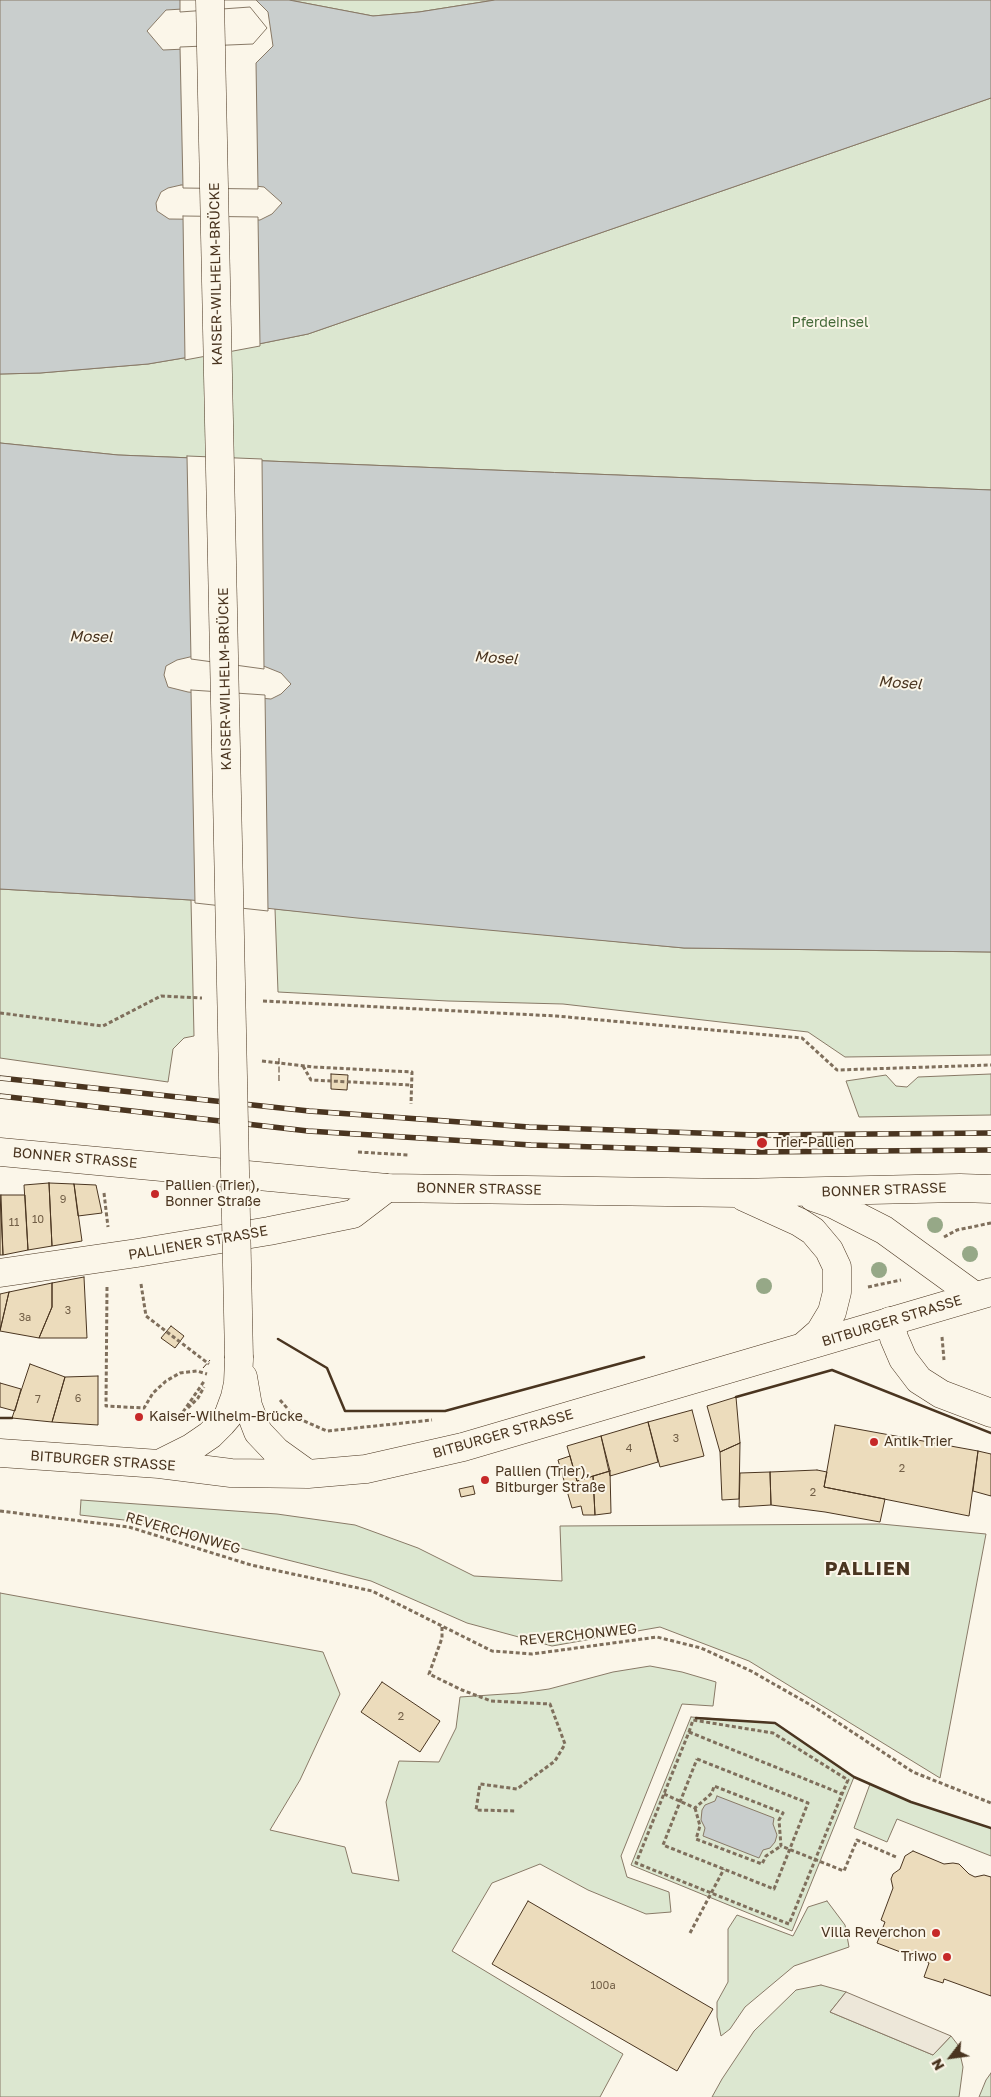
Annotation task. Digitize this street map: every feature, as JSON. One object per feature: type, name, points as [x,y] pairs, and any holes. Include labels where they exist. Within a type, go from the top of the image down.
[{"type":"main road","name":"KAISER-WILHELM-BRÜCKE","points":[[159,1464],[191,1448],[210,1435],[228,1416],[235,1398],[227,1360],[210,0]]},
{"type":"main road","name":"BONNER STRASSE","points":[[0,1152],[386,1188],[736,1194],[960,1188],[991,1189]]},
{"type":"main road","name":"PALLIENER STRASSE","points":[[0,1273],[137,1254],[269,1232],[353,1214],[386,1188]]},
{"type":"main road","points":[[960,1188],[991,1210]]},
{"type":"main road","points":[[796,1193],[817,1198],[848,1210],[884,1230],[918,1256],[986,1289]]},
{"type":"main road","points":[[736,1194],[799,1222],[813,1231],[829,1250],[837,1267],[836,1303],[828,1321],[820,1332],[803,1347]]},
{"type":"main road","name":"BITBURGER STRASSE","points":[[0,1453],[159,1464],[231,1474],[308,1474],[366,1469],[463,1447],[890,1321],[986,1289]]},
{"type":"main road","points":[[890,1321],[894,1338],[903,1359],[919,1380],[941,1394],[991,1413]]},
{"type":"main road","name":"KAISER-WILHELM-BRÜCKE","points":[[227,1360],[258,1432],[276,1451],[308,1474]]},
{"type":"path","points":[[0,1013],[103,1026],[161,996],[211,998]]},
{"type":"path","points":[[261,1000],[556,1016],[802,1038],[837,1070],[991,1065]]},
{"type":"path","points":[[261,1061],[314,1067],[412,1072],[411,1104]]},
{"type":"path","points":[[303,1066],[311,1080],[411,1085]]},
{"type":"path","points":[[100,1160],[109,1240],[104,1259]]},
{"type":"path","points":[[837,1292],[924,1276],[918,1256],[935,1242],[957,1230],[991,1223]]},
{"type":"path","points":[[137,1254],[146,1316],[202,1359]]},
{"type":"path","points":[[107,1287],[106,1406],[144,1408],[153,1393],[180,1373],[197,1371],[209,1374]]},
{"type":"path","points":[[209,1374],[198,1398],[183,1412],[209,1374],[227,1360]]},
{"type":"path","points":[[295,1417],[327,1431],[438,1420]]},
{"type":"path","name":"REVERCHONWEG","points":[[0,1511],[129,1528],[251,1565],[372,1592],[492,1651],[532,1654],[657,1637],[701,1648],[751,1671],[816,1708],[913,1772],[991,1803]]},
{"type":"path","points":[[442,1627],[442,1638],[429,1674],[491,1701],[550,1704],[565,1744],[555,1762],[517,1789],[480,1784],[476,1810],[516,1811]]},
{"type":"path","points":[[694,1720],[773,1733],[848,1780],[842,1794],[789,1924],[636,1862],[694,1720]]},
{"type":"path","points":[[688,1732],[842,1794]]},
{"type":"path","points":[[697,1759],[808,1803],[774,1889],[663,1845],[680,1801],[697,1759]]},
{"type":"path","points":[[696,1808],[712,1793],[714,1786],[783,1813],[779,1820],[781,1846]]},
{"type":"path","points":[[664,1794],[696,1808]]},
{"type":"path","points":[[696,1808],[700,1826],[696,1839],[762,1864],[766,1856],[781,1846]]},
{"type":"path","points":[[781,1846],[844,1871],[857,1840],[896,1857]]},
{"type":"path","points":[[690,1933],[711,1893],[716,1888],[724,1869]]},
{"type":"green space","points":[[289,0],[495,0],[419,12],[373,16]]},
{"type":"green space","name":"Pferdeinsel","points":[[991,98],[991,490],[118,455],[0,443],[0,374],[40,373],[148,364],[308,334]]},
{"type":"green space","points":[[0,889],[191,900],[194,1036],[184,1038],[173,1049],[168,1082],[0,1058]]},
{"type":"green space","points":[[275,909],[684,948],[991,952],[991,1055],[845,1057],[808,1032],[563,1004],[448,1001],[278,992]]},
{"type":"green space","points":[[991,1074],[991,1115],[859,1117],[846,1081],[886,1075],[896,1086],[907,1087],[918,1077]]},
{"type":"green space","points":[[81,1500],[277,1514],[355,1525],[418,1548],[474,1576],[562,1581],[560,1526],[881,1524],[986,1534],[940,1778],[749,1661],[660,1627],[552,1646],[467,1623],[371,1581],[133,1521],[80,1515]]},
{"type":"green space","points":[[0,1593],[323,1652],[340,1694],[300,1780],[270,1830],[345,1847],[352,1873],[399,1881],[386,1802],[399,1761],[439,1762],[456,1728],[460,1697],[549,1689],[613,1672],[650,1666],[682,1672],[716,1682],[713,1706],[682,1704],[621,1856],[627,1877],[669,1892],[671,1912],[646,1914],[588,1890],[540,1864],[492,1883],[452,1951],[623,2054],[600,2097],[0,2097]]},
{"type":"green space","points":[[691,1717],[775,1723],[854,1777],[792,1931],[631,1865]]},
{"type":"green space","points":[[870,1784],[911,1802],[991,1828],[991,1856],[897,1819],[887,1842],[854,1828]]},
{"type":"green space","points":[[827,1901],[845,1925],[849,1947],[794,1966],[745,2007],[730,2029],[721,2036],[717,2017],[717,2002],[728,1982],[728,1929],[737,1915],[793,1936],[808,1907]]},
{"type":"green space","points":[[821,1985],[846,1992],[830,2012],[933,2055],[951,2036],[958,2045],[963,2067],[959,2097],[712,2097],[754,2031],[796,1990]]},
{"type":"green space","points":[[991,2073],[991,2097],[979,2097],[986,2080]]},
{"type":"shaded area","points":[[846,1992],[951,2036],[933,2055],[830,2012]]},
{"type":"water","points":[[0,0],[289,0],[373,16],[419,12],[495,0],[991,0],[991,98],[308,334],[148,364],[40,373],[0,374]],"holes":[[[251,5],[270,28],[254,46],[163,50],[147,31],[166,10]],[[181,185],[264,187],[282,203],[272,214],[260,220],[169,219],[157,211],[156,203],[161,192]]]},
{"type":"water","name":"Mosel","points":[[0,443],[118,455],[991,490],[991,952],[684,948],[357,918],[191,900],[0,889]],"holes":[[[194,656],[261,665],[281,673],[291,684],[281,694],[271,699],[188,692],[168,687],[164,675],[166,666],[177,660]]]},
{"type":"water","points":[[717,1796],[774,1818],[773,1824],[777,1835],[775,1842],[770,1848],[763,1850],[759,1858],[703,1836],[705,1828],[701,1820],[702,1810],[705,1805],[715,1801]]},
{"type":"pier","points":[[180,0],[256,0],[268,12],[273,46],[256,63],[258,189],[183,188],[180,47],[253,44],[267,28],[250,7],[180,12]]},
{"type":"pier","points":[[183,216],[258,217],[260,346],[185,360]]},
{"type":"pier","points":[[187,456],[262,459],[264,669],[191,659]]},
{"type":"pier","points":[[191,690],[265,695],[268,911],[195,903]]},
{"type":"building","points":[[331,1074],[348,1075],[347,1090],[331,1089]]},
{"type":"building","points":[[49,1183],[74,1184],[82,1241],[52,1246]]},
{"type":"building","points":[[49,1183],[52,1246],[28,1250],[24,1185]]},
{"type":"building","points":[[74,1184],[96,1185],[102,1213],[78,1216]]},
{"type":"building","points":[[0,1195],[3,1255],[0,1255]]},
{"type":"building","points":[[1,1195],[25,1195],[28,1250],[3,1255]]},
{"type":"building","points":[[84,1277],[87,1338],[39,1338],[52,1307],[52,1283]]},
{"type":"building","points":[[52,1283],[52,1307],[39,1338],[0,1331],[9,1292]]},
{"type":"building","points":[[9,1292],[0,1330],[0,1294]]},
{"type":"building","points":[[171,1326],[184,1336],[175,1348],[161,1338]]},
{"type":"building","points":[[30,1364],[65,1377],[52,1422],[12,1418]]},
{"type":"building","points":[[98,1376],[98,1425],[52,1422],[65,1377]]},
{"type":"building","points":[[0,1383],[21,1389],[15,1411],[0,1407]]},
{"type":"building","points":[[736,1397],[740,1443],[720,1452],[707,1406]]},
{"type":"building","points":[[692,1410],[704,1456],[660,1467],[648,1422]]},
{"type":"building","points":[[648,1422],[658,1462],[610,1476],[601,1436]]},
{"type":"building","points":[[835,1425],[978,1451],[969,1516],[824,1487]]},
{"type":"building","points":[[601,1436],[610,1471],[577,1481],[567,1446]]},
{"type":"building","points":[[740,1443],[739,1499],[722,1500],[720,1452]]},
{"type":"building","points":[[978,1451],[991,1454],[991,1496],[973,1491]]},
{"type":"building","points":[[570,1456],[577,1481],[593,1476],[595,1515],[583,1515],[581,1506],[572,1508],[558,1460]]},
{"type":"building","points":[[817,1470],[827,1472],[824,1487],[885,1499],[880,1522],[771,1505],[770,1472]]},
{"type":"building","points":[[610,1471],[611,1513],[595,1515],[593,1476]]},
{"type":"building","points":[[770,1472],[771,1505],[739,1507],[740,1473]]},
{"type":"building","points":[[473,1486],[475,1494],[461,1497],[459,1489]]},
{"type":"building","points":[[382,1682],[440,1721],[420,1752],[361,1712]]},
{"type":"building","name":"Villa Reverchon","points":[[913,1851],[944,1864],[959,1864],[975,1877],[984,1875],[991,1877],[991,1996],[944,1979],[943,1983],[924,1977],[929,1963],[877,1943],[885,1922],[881,1920],[893,1888],[891,1879],[893,1874],[900,1869],[905,1856]]},
{"type":"building","points":[[528,1901],[713,2009],[677,2071],[492,1964]]},
{"type":"railway","points":[[0,1078],[309,1111],[529,1127],[755,1135],[991,1133]]},
{"type":"railway","points":[[0,1096],[308,1131],[531,1145],[755,1152],[991,1150]]},
{"type":"fence","points":[[279,1058],[279,1083]]},
{"type":"fence","points":[[203,1368],[210,1360]]},
{"type":"wall","points":[[278,1339],[327,1368],[345,1411],[445,1411],[644,1357]]},
{"type":"wall","points":[[736,1397],[832,1370],[991,1433]]},
{"type":"wall","points":[[0,1418],[12,1418]]},
{"type":"wall","points":[[696,1718],[775,1723],[854,1777],[911,1802],[991,1828]]},
{"type":"place","name":"Trier-Pallien","points":[[762,1143]]},
{"type":"place","name":"Pallien (Trier), Bonner Straße","points":[[155,1194]]},
{"type":"place","name":"Kaiser-Wilhelm-Brücke","points":[[139,1417]]},
{"type":"place","name":"Antik Trier","points":[[874,1442]]},
{"type":"place","name":"Pallien (Trier), Bitburger Straße","points":[[485,1480]]},
{"type":"place","name":"Villa Reverchon","points":[[936,1933]]},
{"type":"place","name":"Triwo","points":[[947,1957]]},
{"type":"district","name":"PALLIEN","points":[[868,1569]]}]
